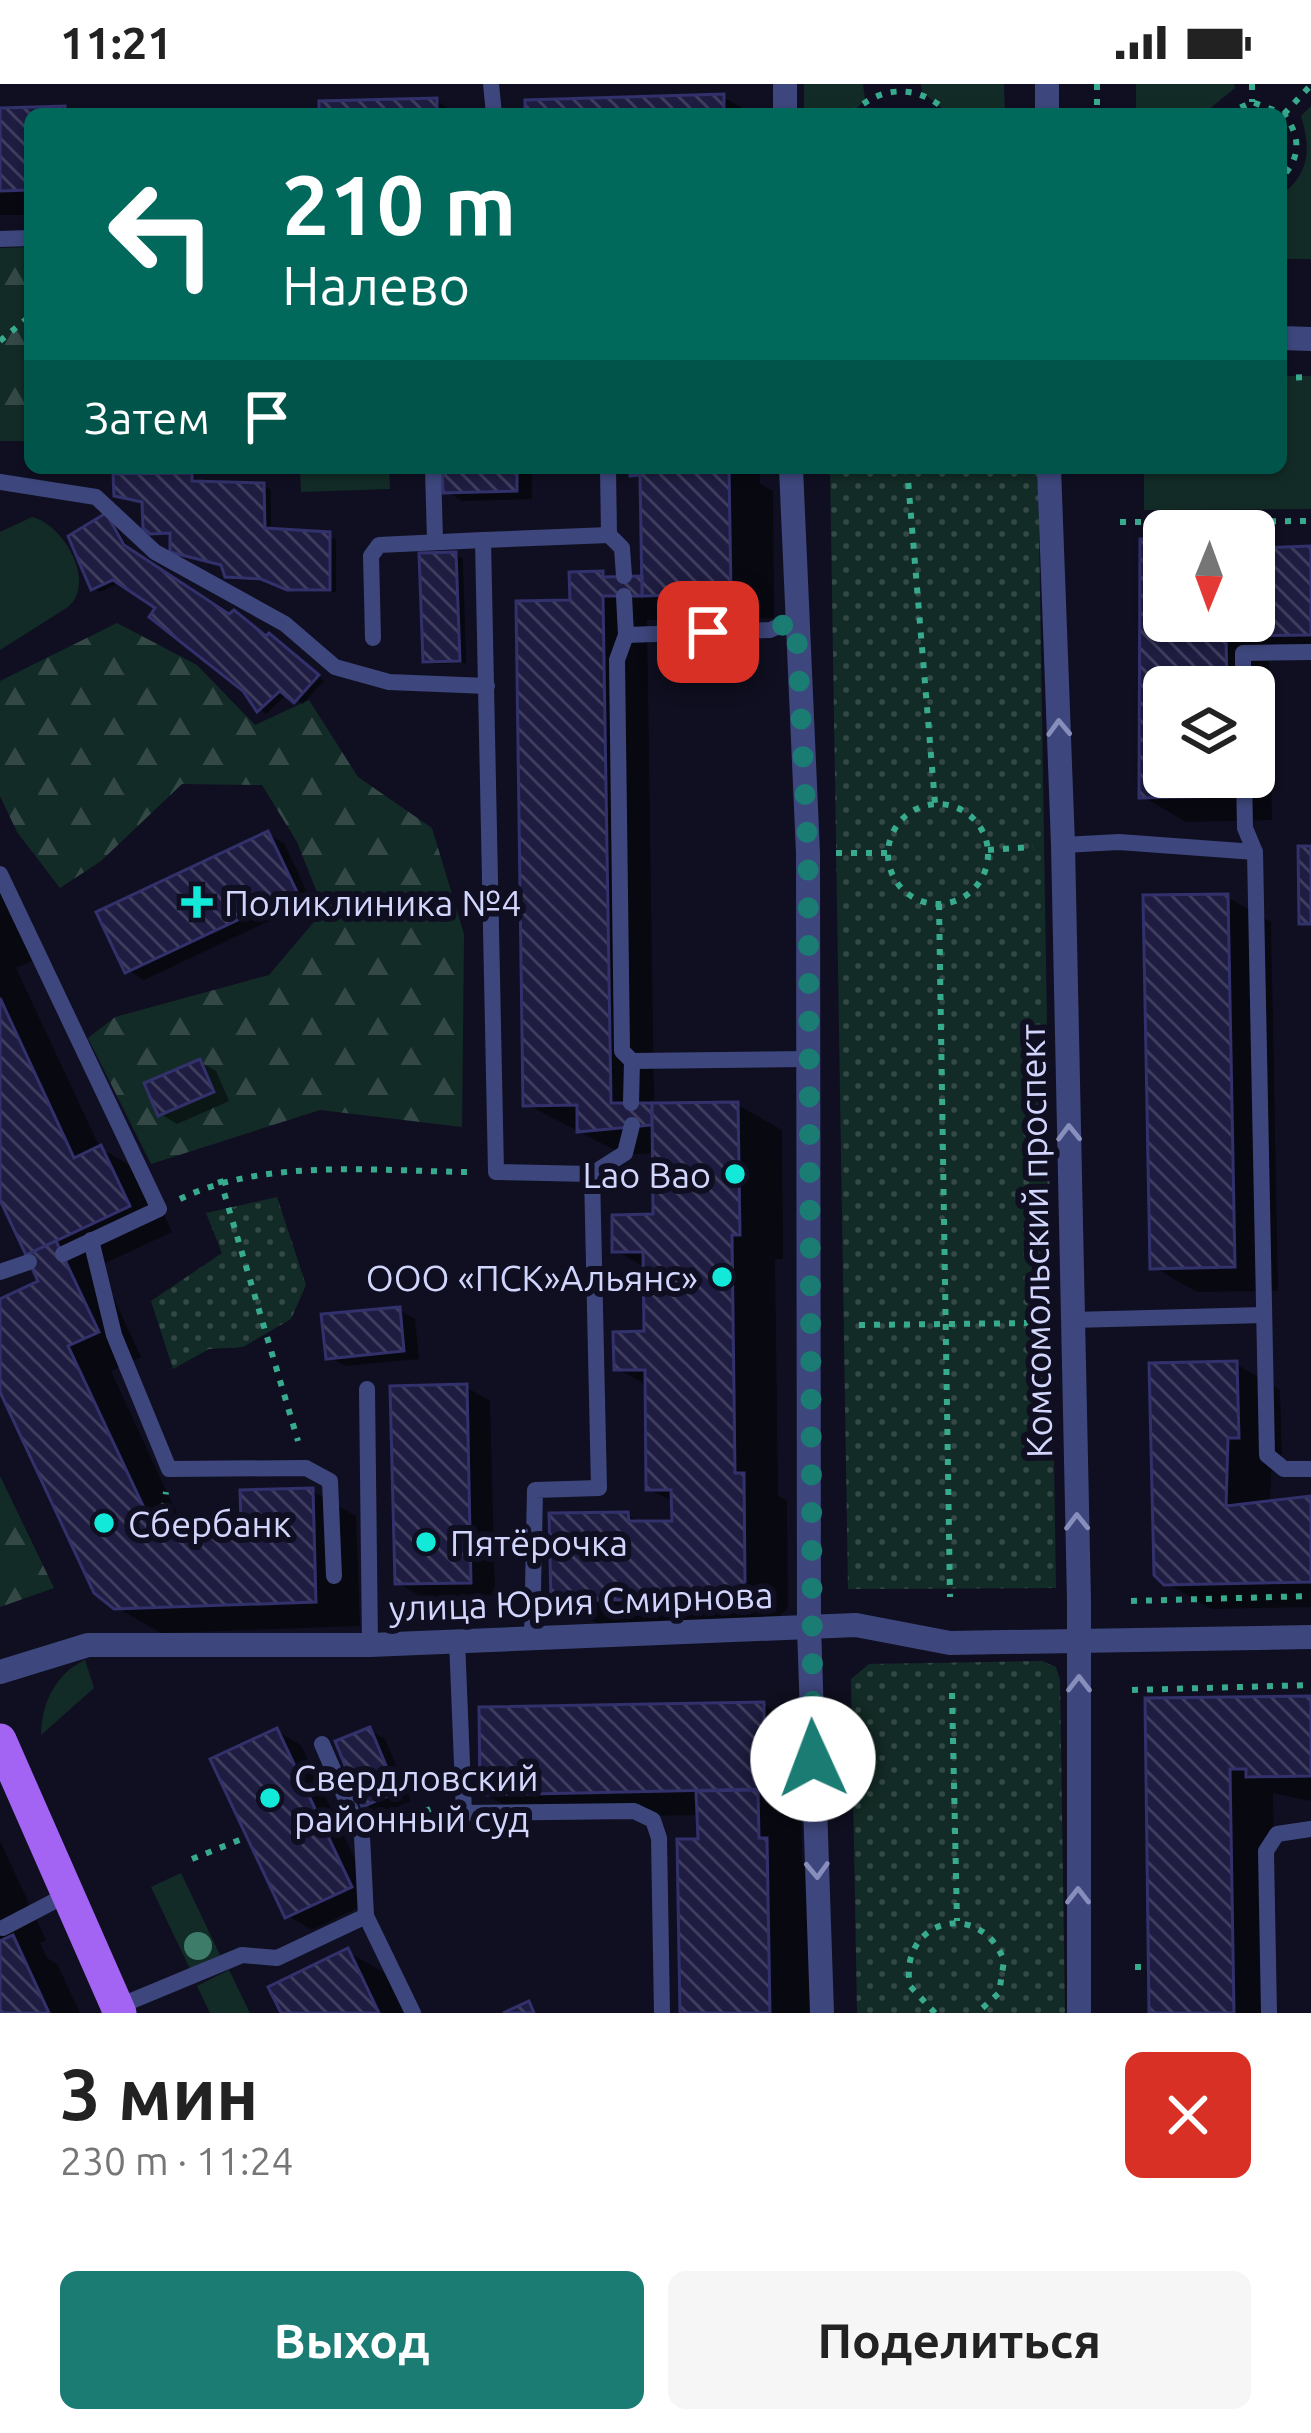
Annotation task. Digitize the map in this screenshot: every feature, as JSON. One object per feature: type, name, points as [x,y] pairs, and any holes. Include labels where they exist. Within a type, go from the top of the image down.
[{"type":"main road","points":[[0,1740],[118,2010]]},
{"type":"street","points":[[791,474],[808,853],[808,1628],[822,2013]]},
{"type":"street","name":"Комсомольский проспект","points":[[1049,474],[1054,846],[1079,1640],[1079,2013]]},
{"type":"street","name":"улица Юрия Смирнова","points":[[0,1672],[88,1645],[370,1645],[856,1624],[950,1643],[1311,1637]]},
{"type":"lane","points":[[434,474],[435,540]]},
{"type":"lane","points":[[608,474],[609,535],[622,548],[624,576]]},
{"type":"lane","points":[[0,482],[97,497],[155,552],[285,624],[334,667],[389,682],[488,686]]},
{"type":"lane","points":[[373,638],[371,556],[392,540],[609,535]]},
{"type":"lane","points":[[483,540],[496,1172],[592,1174],[626,1153],[632,1125]]},
{"type":"lane","points":[[624,596],[626,635],[617,660],[622,1051],[632,1061],[632,1103]]},
{"type":"lane","points":[[626,635],[770,630],[796,620]]},
{"type":"lane","points":[[1243,666],[1243,653],[1311,652]]},
{"type":"lane","points":[[1244,798],[1244,828],[1256,851],[1268,1455],[1284,1469],[1311,1469]]},
{"type":"lane","points":[[1054,846],[1118,842],[1256,851]]},
{"type":"lane","points":[[0,874],[159,1209],[63,1254]]},
{"type":"lane","points":[[632,1061],[809,1059]]},
{"type":"lane","points":[[532,1640],[535,1490],[599,1488],[592,1174]]},
{"type":"lane","points":[[91,1240],[114,1335],[170,1469],[306,1468],[330,1481],[334,1576]]},
{"type":"lane","points":[[0,1272],[29,1262]]},
{"type":"lane","points":[[1072,1320],[1264,1315]]},
{"type":"lane","points":[[367,1389],[370,1645]]},
{"type":"lane","points":[[457,1640],[464,1813],[634,1811],[653,1820],[658,1838],[662,2013]]},
{"type":"lane","points":[[322,1744],[362,1836],[366,1916],[413,2013]]},
{"type":"lane","points":[[1270,2013],[1266,1851],[1277,1834],[1311,1829]]},
{"type":"lane","points":[[3,1928],[68,1894]]},
{"type":"lane","points":[[118,2010],[242,1955],[277,1958],[366,1916]]},
{"type":"path","points":[[1252,84],[1252,102]]},
{"type":"path","points":[[1287,111],[1311,85]]},
{"type":"path","points":[[857,108],[865,99],[894,86],[922,92],[942,108]]},
{"type":"path","points":[[1240,108],[1252,102],[1268,108]]},
{"type":"path","points":[[1287,120],[1297,138],[1297,152],[1287,168]]},
{"type":"path","points":[[0,340],[24,321]]},
{"type":"path","points":[[908,474],[935,803]]},
{"type":"path","points":[[1120,522],[1311,521]]},
{"type":"path","points":[[935,803],[971,816],[988,850],[976,887],[959,900],[939,904],[919,900],[902,888],[888,853],[903,818],[935,803]]},
{"type":"path","points":[[988,850],[1054,846]]},
{"type":"path","points":[[836,853],[888,853]]},
{"type":"path","points":[[939,904],[950,1597]]},
{"type":"path","points":[[159,1209],[220,1180],[360,1170],[496,1172]]},
{"type":"path","points":[[220,1180],[306,1468]]},
{"type":"path","points":[[859,1325],[1034,1323]]},
{"type":"path","points":[[1131,1601],[1311,1596]]},
{"type":"path","points":[[1132,1690],[1311,1685]]},
{"type":"path","points":[[952,1693],[957,1921]]},
{"type":"path","points":[[362,1836],[463,1796]]},
{"type":"path","points":[[192,1859],[248,1838]]},
{"type":"path","points":[[935,2013],[910,1986],[909,1955],[927,1930],[957,1921],[987,1933],[1004,1961],[998,1993],[977,2013]]},
{"type":"path","points":[[1135,1967],[1149,1967]]},
{"type":"green space","points":[[804,84],[863,84],[865,99],[857,108],[804,108]]},
{"type":"green space","points":[[921,84],[1004,84],[1005,108],[942,108],[922,92]]},
{"type":"green space","points":[[1136,84],[1234,84],[1235,88],[1210,108],[1136,108]]},
{"type":"green space","points":[[1311,106],[1311,259],[1287,259],[1287,191],[1303,169],[1307,150],[1301,116]]},
{"type":"green space","points":[[24,247],[24,441],[0,441],[0,248]]},
{"type":"green space","points":[[1287,376],[1311,376],[1311,509],[1144,510],[1144,474],[1287,474]]},
{"type":"green space","points":[[300,474],[389,474],[390,489],[301,492]]},
{"type":"green space","points":[[830,474],[1038,474],[1056,1588],[848,1589]]},
{"type":"green space","points":[[32,517],[65,542],[78,569],[76,596],[68,607],[0,650],[0,532]]},
{"type":"green space","points":[[117,623],[197,665],[255,725],[309,700],[358,777],[432,828],[464,934],[462,1127],[320,1110],[151,1164],[88,1038],[115,1017],[269,975],[324,910],[297,842],[262,785],[182,784],[101,861],[60,888],[17,832],[0,796],[0,681]]},
{"type":"green space","points":[[277,1197],[306,1285],[291,1319],[243,1347],[209,1349],[173,1369],[151,1301],[222,1253],[206,1213]]},
{"type":"green space","points":[[0,1476],[54,1588],[0,1607]]},
{"type":"green space","points":[[85,1660],[94,1688],[41,1735],[52,1691]]},
{"type":"green space","points":[[1042,1661],[1056,1667],[1060,1680],[1065,2013],[857,2013],[851,1679],[869,1664]]},
{"type":"green space","points":[[181,1873],[220,1955],[190,1969],[151,1887]]},
{"type":"green space","points":[[229,1970],[250,2013],[210,2013],[197,1986]]},
{"type":"building","points":[[724,94],[724,108],[525,108],[525,100]]},
{"type":"building","points":[[437,98],[437,108],[319,108],[319,101]]},
{"type":"building","points":[[65,106],[24,108],[24,190],[0,191],[0,108]]},
{"type":"building","points":[[113,474],[192,474],[192,481],[264,483],[265,528],[330,532],[330,590],[287,590],[261,579],[225,577],[221,565],[170,552],[170,533],[150,534],[143,528],[142,502],[114,496]]},
{"type":"building","points":[[442,474],[517,474],[517,491],[443,493]]},
{"type":"building","points":[[630,474],[729,474],[731,594],[642,596],[640,475]]},
{"type":"building","points":[[106,513],[124,545],[229,614],[234,610],[266,636],[269,633],[319,675],[294,703],[280,691],[257,712],[243,691],[149,617],[155,608],[113,580],[91,590],[68,536]]},
{"type":"building","points":[[1140,539],[1143,642],[1226,642],[1227,666],[1143,666],[1143,798],[1139,798]]},
{"type":"building","points":[[1311,546],[1311,635],[1275,635],[1275,547]]},
{"type":"building","points":[[456,552],[460,661],[423,662],[419,553]]},
{"type":"building","points":[[603,571],[603,577],[642,576],[642,596],[603,596],[611,1103],[652,1103],[652,1125],[577,1132],[577,1105],[523,1106],[516,601],[570,600],[569,572]]},
{"type":"building","name":"Поликлиника №4","points":[[268,831],[297,892],[125,973],[96,912]]},
{"type":"building","points":[[1298,846],[1311,846],[1311,924],[1299,924]]},
{"type":"building","points":[[1228,894],[1235,1267],[1150,1269],[1143,895]]},
{"type":"building","points":[[0,998],[74,1158],[101,1145],[130,1206],[26,1255],[0,1200]]},
{"type":"building","points":[[200,1059],[214,1092],[158,1116],[144,1083]]},
{"type":"building","points":[[738,1102],[740,1235],[732,1235],[735,1473],[744,1473],[745,1582],[729,1598],[551,1601],[549,1513],[628,1512],[629,1521],[672,1521],[671,1490],[646,1490],[645,1370],[614,1370],[613,1332],[644,1331],[643,1252],[612,1252],[612,1215],[653,1214],[652,1103]]},
{"type":"building","points":[[56,1241],[99,1332],[68,1346],[152,1525],[241,1522],[240,1490],[313,1488],[316,1602],[114,1609],[94,1593],[0,1392],[0,1299],[38,1281],[26,1255]]},
{"type":"building","points":[[400,1307],[404,1351],[326,1359],[321,1314]]},
{"type":"building","points":[[1237,1361],[1239,1438],[1228,1438],[1226,1506],[1311,1496],[1311,1582],[1164,1585],[1154,1575],[1149,1363]]},
{"type":"building","points":[[467,1384],[471,1583],[395,1584],[390,1386]]},
{"type":"building","points":[[1311,1696],[1311,1776],[1246,1777],[1246,1769],[1230,1769],[1234,2013],[1149,2013],[1145,1698]]},
{"type":"building","points":[[764,1702],[765,1789],[480,1795],[479,1707]]},
{"type":"building","points":[[370,1727],[397,1792],[362,1807],[335,1741]]},
{"type":"building","name":"Свердловский районный суд","points":[[277,1728],[352,1887],[285,1918],[210,1759]]},
{"type":"building","points":[[758,1790],[759,1838],[767,1838],[770,2013],[680,2013],[677,1839],[698,1839],[696,1791]]},
{"type":"building","points":[[13,1935],[49,2013],[0,2013],[0,1941]]},
{"type":"building","points":[[348,1948],[379,2013],[281,2013],[268,1987]]},
{"type":"building","points":[[529,2001],[534,2013],[503,2013]]},
{"type":"place","name":"Поликлиника №4","points":[[197,902]]},
{"type":"place","name":"Lao Bao","points":[[735,1174]]},
{"type":"place","name":"ООО «ПСК»Альянс»","points":[[722,1277]]},
{"type":"place","name":"Сбербанк","points":[[104,1523]]},
{"type":"place","name":"Пятёрочка","points":[[426,1542]]},
{"type":"place","name":"Свердловский районный суд","points":[[270,1798]]},
{"type":"route","points":[[708,632],[770,630],[796,620],[808,853],[808,1628],[813,1759]]}]
